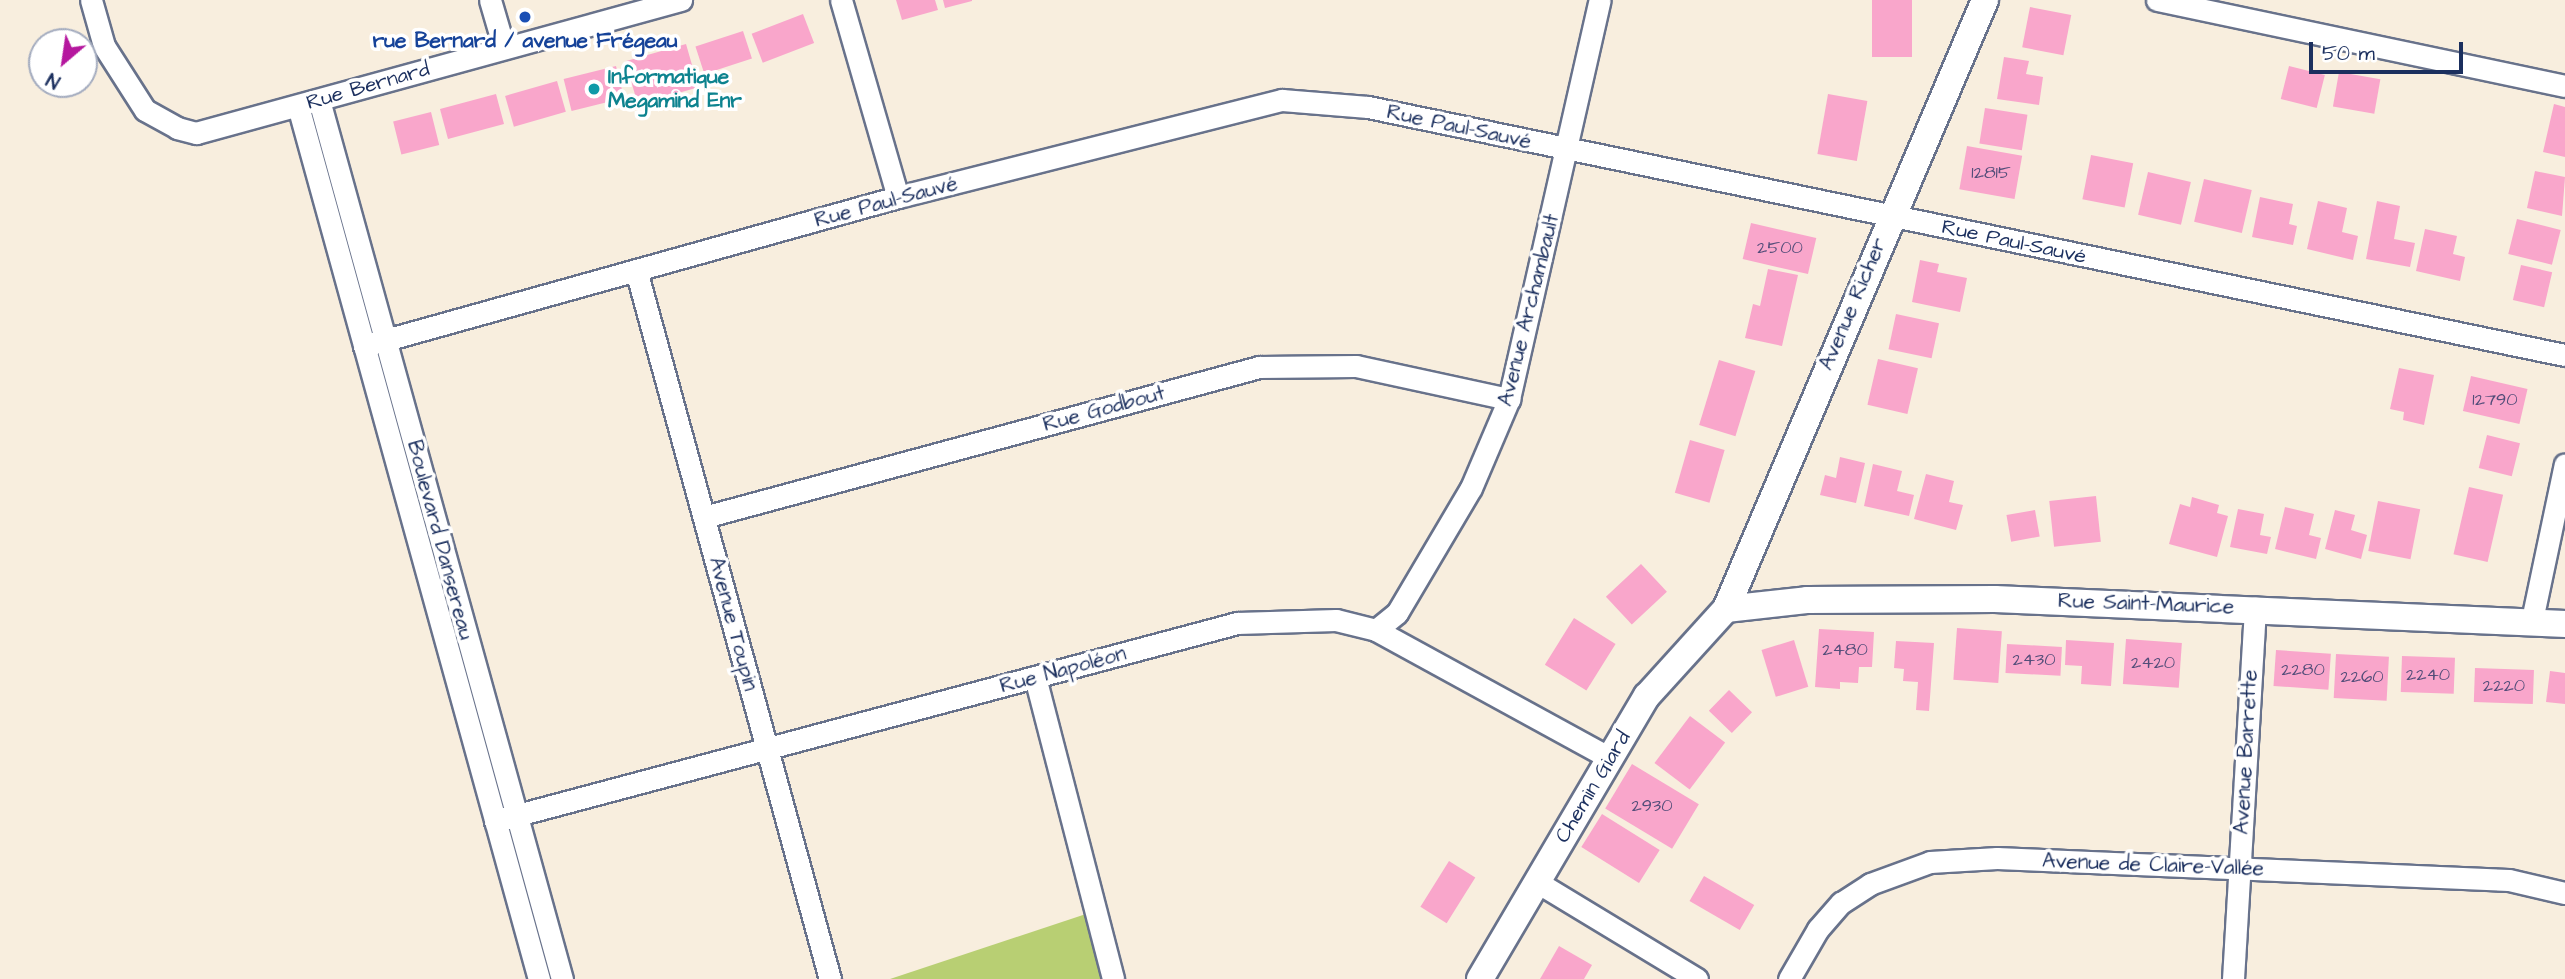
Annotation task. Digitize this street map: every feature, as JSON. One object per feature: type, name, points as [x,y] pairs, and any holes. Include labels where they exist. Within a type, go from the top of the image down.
[{"type":"street","name":"Rue Bernard","points":[[91,0],[104,46],[145,110],[177,128],[196,133],[681,0]]},
{"type":"street","points":[[490,0],[504,48]]},
{"type":"street","points":[[841,0],[898,197]]},
{"type":"street","name":"Avenue Archambault","points":[[1377,630],[1397,613],[1471,488],[1509,399],[1569,150],[1600,0]]},
{"type":"street","name":"Avenue Richer","points":[[1726,610],[1889,216],[1985,0]]},
{"type":"street","points":[[2157,0],[2565,86]]},
{"type":"street","name":"Boulevard Dansereau","points":[[319,100],[562,979]]},
{"type":"street","name":"Rue Paul-Sauvé","points":[[364,346],[898,197],[1282,100],[1368,107],[2565,355]]},
{"type":"street","name":"Boulevard Dansereau","points":[[298,106],[539,979]]},
{"type":"street","name":"Avenue Toupin","points":[[636,270],[830,979]]},
{"type":"street","name":"Rue Godbout","points":[[704,517],[1259,367],[1356,366],[1509,399]]},
{"type":"street","points":[[2532,620],[2565,464]]},
{"type":"street","name":"Rue Saint-Maurice","points":[[1726,610],[1808,600],[1995,598],[2532,620],[2565,624]]},
{"type":"street","name":"Avenue Barrette","points":[[2233,979],[2255,608]]},
{"type":"street","name":"Chemin Giard","points":[[1480,979],[1647,696],[1726,610]]},
{"type":"street","name":"Rue Napoléon","points":[[495,821],[1237,623],[1335,620],[1377,630],[1610,758]]},
{"type":"street","points":[[443,634],[465,629]]},
{"type":"street","points":[[1035,677],[1113,979]]},
{"type":"street","name":"Avenue de Claire-Vallée","points":[[1789,979],[1818,929],[1841,903],[1870,884],[1930,862],[1997,858],[2509,880],[2565,892]]},
{"type":"street","points":[[1537,882],[1697,979]]},
{"type":"green space","points":[[1095,911],[1113,979],[890,979]]},
{"type":"building","points":[[896,0],[935,0],[938,10],[902,20]]},
{"type":"building","points":[[943,0],[972,0],[972,1],[945,8]]},
{"type":"building","points":[[1872,0],[1912,0],[1912,57],[1872,57]]},
{"type":"building","points":[[2030,7],[2071,15],[2063,55],[2022,47]]},
{"type":"building","points":[[803,14],[814,43],[763,63],[752,34]]},
{"type":"building","points":[[743,31],[752,59],[704,74],[695,46]]},
{"type":"building","points":[[686,44],[698,87],[638,105],[625,61]]},
{"type":"building","points":[[2004,57],[2029,61],[2026,74],[2043,77],[2039,105],[1997,99]]},
{"type":"building","name":"Informatique Megamind Enr","points":[[616,66],[624,98],[572,111],[564,79]]},
{"type":"building","points":[[2289,66],[2325,75],[2317,108],[2281,99]]},
{"type":"building","points":[[2339,72],[2380,79],[2374,114],[2333,106]]},
{"type":"building","points":[[557,81],[566,112],[514,127],[505,96]]},
{"type":"building","points":[[496,94],[504,124],[448,139],[440,109]]},
{"type":"building","points":[[1828,94],[1867,101],[1857,161],[1817,154]]},
{"type":"building","points":[[2554,104],[2565,107],[2565,157],[2543,152]]},
{"type":"building","points":[[1985,108],[2027,115],[2022,150],[1979,144]]},
{"type":"building","points":[[431,112],[439,145],[401,154],[393,121]]},
{"type":"building","points":[[1967,146],[2022,156],[2015,199],[1959,189]]},
{"type":"building","points":[[2091,155],[2133,163],[2125,207],[2082,199]]},
{"type":"building","points":[[2535,171],[2565,177],[2562,216],[2527,208]]},
{"type":"building","points":[[2148,172],[2191,182],[2181,225],[2138,215]]},
{"type":"building","points":[[2204,179],[2252,190],[2242,233],[2194,222]]},
{"type":"building","points":[[2260,197],[2293,204],[2289,224],[2297,226],[2293,245],[2252,237]]},
{"type":"building","points":[[2318,201],[2347,208],[2342,232],[2358,236],[2353,260],[2307,249]]},
{"type":"building","points":[[2377,201],[2400,206],[2394,239],[2415,243],[2410,267],[2366,259]]},
{"type":"building","points":[[2517,219],[2561,230],[2552,265],[2508,254]]},
{"type":"building","points":[[1751,223],[1816,238],[1808,274],[1743,259]]},
{"type":"building","points":[[2425,229],[2457,236],[2453,254],[2465,257],[2460,281],[2416,271]]},
{"type":"building","points":[[1920,260],[1939,264],[1937,272],[1967,278],[1960,312],[1912,302]]},
{"type":"building","points":[[2521,265],[2552,272],[2544,307],[2513,300]]},
{"type":"building","points":[[1768,269],[1798,275],[1782,346],[1745,338],[1753,304],[1760,306]]},
{"type":"building","points":[[1896,314],[1939,323],[1932,358],[1889,349]]},
{"type":"building","points":[[1878,359],[1918,368],[1907,414],[1867,405]]},
{"type":"building","points":[[1719,360],[1755,371],[1735,436],[1699,425]]},
{"type":"building","points":[[2399,368],[2434,375],[2424,425],[2403,420],[2404,412],[2390,409]]},
{"type":"building","points":[[2471,376],[2528,389],[2519,424],[2463,411]]},
{"type":"building","points":[[2487,435],[2520,443],[2512,476],[2479,468]]},
{"type":"building","points":[[1690,440],[1725,450],[1709,503],[1675,493]]},
{"type":"building","points":[[1840,457],[1865,463],[1856,503],[1820,495],[1825,475],[1836,478]]},
{"type":"building","points":[[1873,464],[1902,471],[1897,491],[1914,495],[1909,516],[1864,506]]},
{"type":"building","points":[[1926,474],[1954,481],[1949,502],[1963,505],[1956,530],[1914,519]]},
{"type":"building","points":[[2469,487],[2503,495],[2488,562],[2453,554]]},
{"type":"building","points":[[2096,496],[2101,542],[2054,547],[2049,501]]},
{"type":"building","points":[[2192,497],[2219,505],[2217,513],[2228,516],[2217,557],[2169,544],[2180,504],[2190,507]]},
{"type":"building","points":[[2378,501],[2420,509],[2410,559],[2368,551]]},
{"type":"building","points":[[2285,507],[2314,514],[2309,535],[2321,538],[2316,559],[2275,549]]},
{"type":"building","points":[[2238,509],[2264,514],[2260,535],[2271,537],[2267,554],[2230,547]]},
{"type":"building","points":[[2035,510],[2040,537],[2011,542],[2006,515]]},
{"type":"building","points":[[2335,510],[2355,515],[2351,530],[2367,535],[2361,559],[2325,549]]},
{"type":"building","points":[[1641,564],[1667,592],[1632,625],[1606,597]]},
{"type":"building","points":[[1574,618],[1616,644],[1586,691],[1545,665]]},
{"type":"building","points":[[1957,628],[2002,631],[1998,683],[1953,680]]},
{"type":"building","points":[[1819,629],[1874,632],[1872,667],[1859,667],[1858,683],[1840,682],[1840,689],[1815,687]]},
{"type":"building","points":[[2126,639],[2182,643],[2179,688],[2123,684]]},
{"type":"building","points":[[1794,640],[1808,687],[1776,697],[1761,650]]},
{"type":"building","points":[[2066,640],[2114,643],[2111,686],[2081,684],[2082,666],[2065,665]]},
{"type":"building","points":[[1896,641],[1934,643],[1929,711],[1916,710],[1918,682],[1903,681],[1904,669],[1894,668]]},
{"type":"building","points":[[2007,644],[2062,647],[2060,676],[2005,673]]},
{"type":"building","points":[[2276,650],[2331,654],[2328,690],[2273,686]]},
{"type":"building","points":[[2336,654],[2389,657],[2387,701],[2334,698]]},
{"type":"building","points":[[2402,656],[2455,658],[2454,694],[2401,692]]},
{"type":"building","points":[[2475,668],[2534,670],[2533,704],[2474,702]]},
{"type":"building","points":[[2550,671],[2565,673],[2565,704],[2546,702]]},
{"type":"building","points":[[1729,690],[1752,712],[1732,733],[1709,711]]},
{"type":"building","points":[[1690,716],[1725,742],[1690,790],[1654,763]]},
{"type":"building","points":[[1632,764],[1699,804],[1672,849],[1605,809]]},
{"type":"building","points":[[1602,814],[1660,850],[1639,883],[1581,847]]},
{"type":"building","points":[[1449,861],[1475,877],[1447,923],[1420,907]]},
{"type":"building","points":[[1704,876],[1754,905],[1740,930],[1690,901]]},
{"type":"building","points":[[1559,946],[1592,965],[1584,979],[1540,979]]},
{"type":"place","name":"rue Bernard / avenue Frégeau","points":[[525,17]]},
{"type":"place","name":"Informatique Megamind Enr","points":[[594,89]]}]
